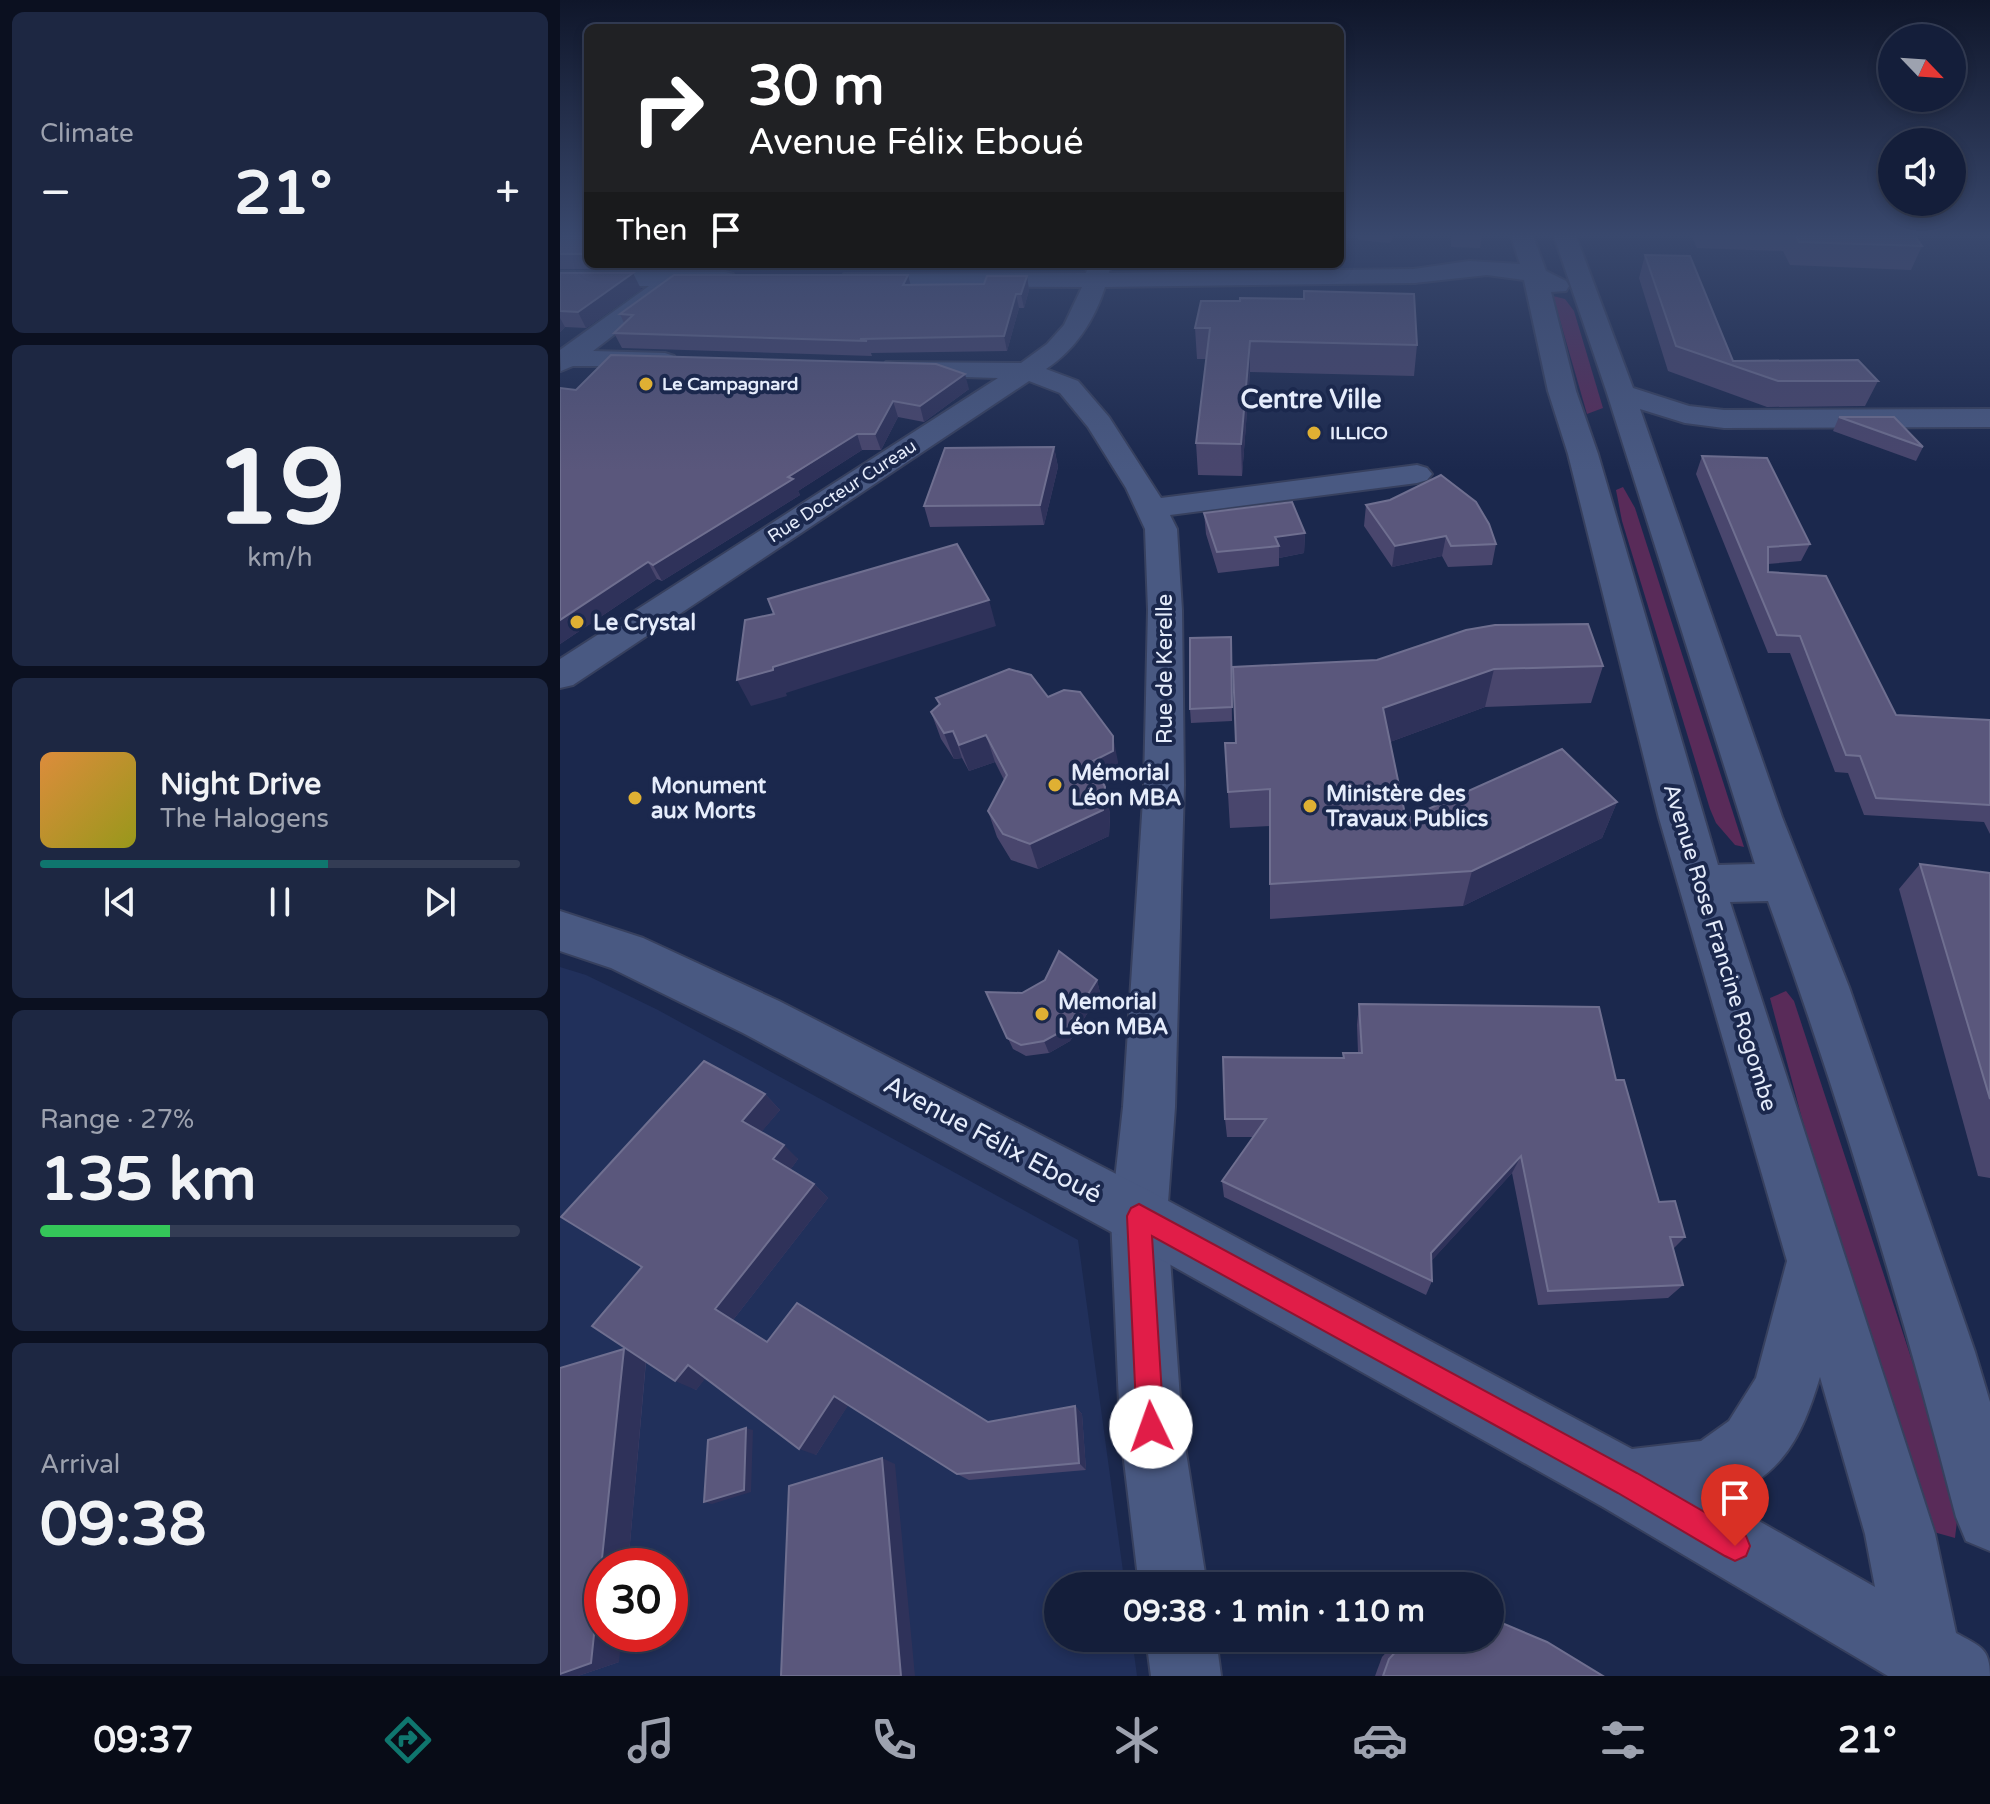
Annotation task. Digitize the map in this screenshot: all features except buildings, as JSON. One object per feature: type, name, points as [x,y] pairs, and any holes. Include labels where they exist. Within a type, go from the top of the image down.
[{"type":"main road","name":"Avenue Rose Francine Rogombe","points":[[1540,314],[1587,467],[1702,884],[1941,1666]]},
{"type":"main road","points":[[1584,314],[1603,362],[1658,452]]},
{"type":"main road","points":[[1593,314],[1616,380],[1685,414],[1724,419],[1795,420],[1990,418]]},
{"type":"main road","points":[[1566,406],[1579,420],[1594,428],[1658,452]]},
{"type":"main road","points":[[1724,419],[1655,428],[1658,452],[1784,882],[1824,987],[1944,1352],[1990,1517]]},
{"type":"main road","points":[[1587,467],[1607,452],[1658,452],[1795,420]]},
{"type":"main road","points":[[1702,884],[1784,882]]},
{"type":"main road","name":"Avenue Félix Eboué","points":[[560,931],[626,952],[685,980],[1139,1216],[1627,1483],[1941,1666]]},
{"type":"main road","points":[[1627,1483],[1702,1475],[1747,1451],[1786,1390],[1816,1261]]},
{"type":"main road","points":[[1944,1352],[1990,1420]]},
{"type":"street","points":[[563,360],[625,314]]},
{"type":"street","name":"Rue Docteur Cureau","points":[[560,676],[1027,371],[1060,347],[1083,314]]},
{"type":"street","points":[[563,360],[696,362]]},
{"type":"street","name":"Rue de Kerelle","points":[[871,367],[1027,371],[1069,387],[1099,423],[1152,508],[1161,529],[1165,610],[1164,785],[1149,1107],[1139,1216],[1151,1427],[1171,1572]]},
{"type":"street","points":[[1152,508],[1417,474]]},
{"type":"street","points":[[1183,1652],[1186,1676]]},
{"type":"shaded area","points":[[1558,314],[1575,314],[1603,408],[1587,414]]},
{"type":"shaded area","points":[[1623,487],[1635,508],[1744,847],[1735,845],[1716,823],[1710,809],[1622,521],[1616,490]]},
{"type":"shaded area","points":[[560,967],[586,975],[658,1010],[1078,1240],[1123,1572],[1044,1572],[1044,1652],[1134,1652],[1137,1676],[560,1676]]},
{"type":"shaded area","points":[[1786,991],[1794,1001],[1959,1504],[1955,1538],[1923,1529],[1801,1115],[1770,998]]},
{"type":"place","name":"Le Campagnard","points":[[646,384]]},
{"type":"place","name":"ILLICO","points":[[1314,433]]},
{"type":"place","name":"Le Crystal","points":[[577,622]]},
{"type":"place","name":"Mémorial Léon MBA","points":[[1055,785]]},
{"type":"place","name":"Monument aux Morts","points":[[635,798]]},
{"type":"place","name":"Ministère des Travaux Publics","points":[[1310,806]]},
{"type":"place","name":"Memorial Léon MBA","points":[[1042,1014]]},
{"type":"district","name":"Centre Ville","points":[[1311,399]]},
{"type":"route","points":[[1151,1427],[1139,1216],[1627,1483],[1735,1546]]}]
